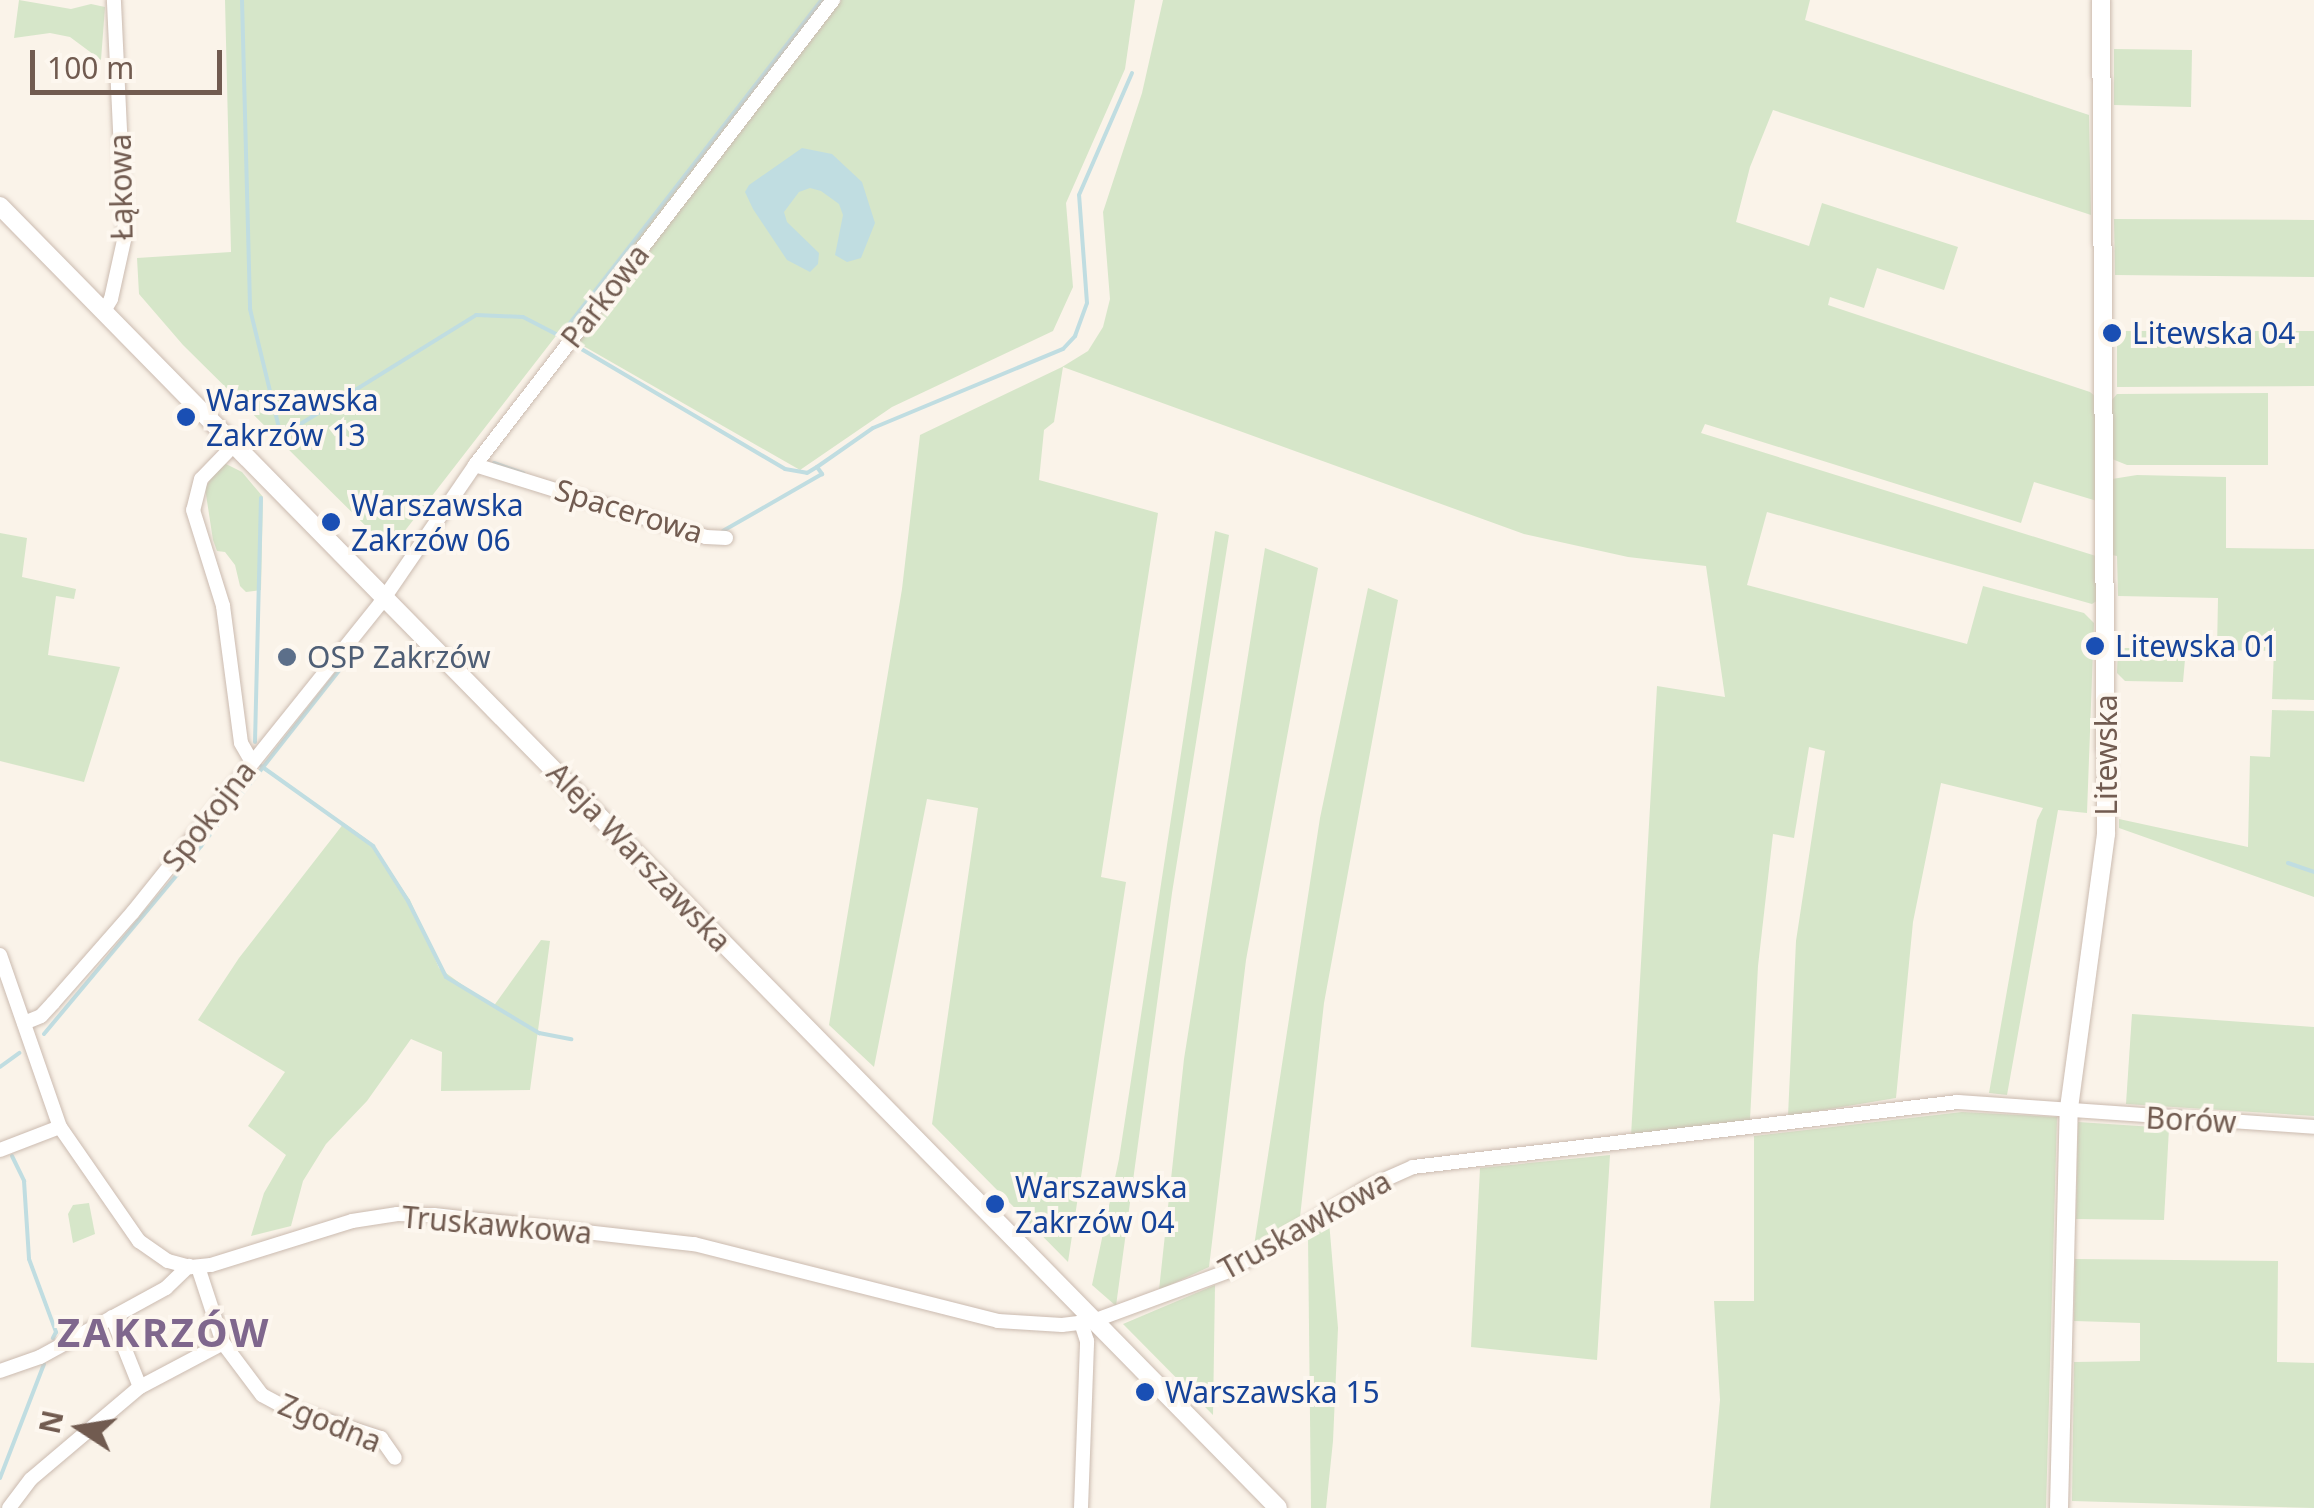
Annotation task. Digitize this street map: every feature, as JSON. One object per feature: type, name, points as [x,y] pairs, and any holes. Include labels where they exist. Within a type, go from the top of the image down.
[{"type":"street","name":"Łąkowa","points":[[104,311],[111,299],[126,236],[114,0]]},
{"type":"street","name":"Parkowa","points":[[384,597],[476,464],[833,0]]},
{"type":"street","name":"Litewska","points":[[2059,1508],[2068,1108],[2106,834],[2102,0]]},
{"type":"street","name":"Aleja Warszawska","points":[[0,206],[1087,1322],[1278,1508]]},
{"type":"street","points":[[234,445],[201,479],[193,510],[223,606],[242,742],[252,762]]},
{"type":"street","name":"Spacerowa","points":[[476,464],[706,536],[726,538]]},
{"type":"street","name":"Spokojna","points":[[24,1023],[54,1003],[133,912],[384,597]]},
{"type":"street","points":[[0,954],[48,1104],[60,1127],[138,1241],[168,1261],[196,1266]]},
{"type":"street","name":"Truskawkowa","points":[[196,1266],[352,1221],[397,1214],[434,1214],[694,1244],[998,1321],[1087,1322],[1229,1271],[1368,1188],[1413,1167],[1958,1102],[2068,1108]]},
{"type":"street","name":"Borów","points":[[2068,1108],[2314,1127]]},
{"type":"street","points":[[0,1150],[60,1127]]},
{"type":"street","points":[[0,1371],[28,1363],[166,1288],[196,1266]]},
{"type":"street","points":[[9,1508],[30,1480],[140,1387],[222,1344],[196,1266]]},
{"type":"street","points":[[112,1317],[140,1387]]},
{"type":"street","points":[[1081,1508],[1087,1322]]},
{"type":"street","name":"Zgodna","points":[[222,1344],[262,1394],[285,1407],[382,1438],[396,1458]]},
{"type":"green space","points":[[19,0],[71,9],[91,4],[105,7],[101,60],[70,37],[50,33],[14,38]]},
{"type":"green space","points":[[225,0],[1135,0],[1125,69],[1066,203],[1073,287],[1053,331],[892,407],[800,470],[559,332],[390,550],[183,345],[139,294],[137,258],[231,252]]},
{"type":"green space","points":[[1163,0],[1810,0],[1805,20],[2089,115],[2091,215],[1773,110],[1750,167],[1736,222],[1809,246],[1822,203],[1958,247],[1944,290],[1877,268],[1864,308],[1830,297],[1828,305],[2090,392],[2096,397],[2097,501],[2034,482],[2021,523],[1705,424],[1701,433],[2096,556],[2098,600],[2092,604],[1767,512],[1747,585],[1967,644],[1983,586],[2084,613],[2094,623],[2087,813],[2058,810],[2007,1095],[1989,1093],[2037,820],[2043,808],[1941,783],[1913,922],[1896,1098],[1788,1116],[1796,941],[1825,751],[1809,747],[1794,838],[1773,834],[1758,966],[1750,1120],[1631,1136],[1657,686],[1725,697],[1706,566],[1628,557],[1524,534],[1063,367],[1054,422],[1044,430],[1039,480],[1158,513],[1101,877],[1126,882],[1068,1262],[932,1124],[978,808],[927,799],[874,1067],[829,1025],[902,589],[920,435],[1062,367],[1088,351],[1103,327],[1110,299],[1103,212],[1142,93]]},
{"type":"green space","points":[[2114,49],[2192,50],[2191,107],[2114,105]]},
{"type":"green space","points":[[2114,219],[2314,220],[2314,277],[2115,275]]},
{"type":"green space","points":[[2117,331],[2314,331],[2314,386],[2117,387]]},
{"type":"green space","points":[[2268,393],[2268,465],[2127,465],[2112,459],[2111,401],[2117,394]]},
{"type":"green space","points":[[222,462],[242,472],[263,497],[261,590],[246,592],[240,586],[235,565],[225,552],[217,551],[213,540],[205,488]]},
{"type":"green space","points":[[2137,475],[2226,477],[2226,548],[2314,549],[2314,700],[2272,699],[2274,651],[2217,650],[2218,598],[2118,596],[2117,556],[2112,555],[2112,479]]},
{"type":"green space","points":[[1215,531],[1229,535],[1172,893],[1116,1306],[1092,1285],[1119,1159]]},
{"type":"green space","points":[[0,533],[27,538],[22,577],[76,589],[74,599],[56,596],[48,655],[120,667],[84,782],[0,761]]},
{"type":"green space","points":[[1265,548],[1318,568],[1246,960],[1209,1267],[1159,1290],[1184,1059]]},
{"type":"green space","points":[[1368,588],[1398,600],[1324,1003],[1300,1217],[1254,1246],[1320,818]]},
{"type":"green space","points":[[2118,648],[2186,648],[2183,682],[2125,681],[2117,673]]},
{"type":"green space","points":[[2272,710],[2314,711],[2314,897],[2119,828],[2119,819],[2248,847],[2250,756],[2270,757]]},
{"type":"green space","points":[[344,823],[369,841],[410,900],[439,968],[493,1007],[541,940],[550,941],[530,1090],[441,1091],[442,1052],[411,1039],[367,1101],[326,1144],[303,1181],[291,1226],[251,1236],[264,1193],[286,1155],[248,1126],[285,1072],[198,1020],[239,958]]},
{"type":"green space","points":[[2132,1014],[2314,1027],[2314,1116],[2126,1104]]},
{"type":"green space","points":[[1962,1112],[2057,1117],[2046,1508],[1710,1508],[1720,1400],[1714,1301],[1754,1301],[1754,1136]]},
{"type":"green space","points":[[2078,1122],[2169,1128],[2164,1220],[2076,1219]]},
{"type":"green space","points":[[1610,1155],[1597,1360],[1471,1347],[1480,1168]]},
{"type":"green space","points":[[89,1203],[95,1234],[73,1243],[68,1214],[73,1205]]},
{"type":"green space","points":[[1329,1221],[1338,1328],[1333,1441],[1326,1508],[1311,1508],[1308,1236]]},
{"type":"green space","points":[[2075,1259],[2278,1261],[2277,1362],[2314,1363],[2314,1508],[2072,1501],[2074,1362],[2140,1361],[2140,1323],[2074,1321]]},
{"type":"green space","points":[[1215,1285],[1213,1415],[1123,1324]]},
{"type":"water","points":[[802,148],[832,154],[862,182],[875,223],[861,258],[847,262],[835,255],[843,215],[839,204],[821,191],[810,188],[799,192],[784,212],[787,222],[819,253],[818,264],[810,272],[787,260],[753,209],[745,192],[749,185]]},
{"type":"waterway","points":[[242,0],[250,309],[281,436],[476,315],[523,317],[560,336],[822,0]]},
{"type":"waterway","points":[[817,467],[873,428],[1063,349],[1075,336],[1087,303],[1079,195],[1132,73]]},
{"type":"waterway","points":[[578,347],[785,469],[807,473],[817,467],[822,474],[723,531]]},
{"type":"waterway","points":[[494,463],[523,473]]},
{"type":"waterway","points":[[255,742],[261,498]]},
{"type":"waterway","points":[[44,1034],[201,846],[357,648]]},
{"type":"waterway","points":[[261,766],[373,846],[408,901],[446,977],[539,1033],[571,1039]]},
{"type":"waterway","points":[[2288,863],[2314,872]]},
{"type":"waterway","points":[[0,1067],[19,1053]]},
{"type":"waterway","points":[[12,1156],[24,1181],[29,1259],[56,1332],[53,1338]]},
{"type":"waterway","points":[[0,1478],[44,1364]]},
{"type":"place","name":"Litewska 04","points":[[2112,333]]},
{"type":"place","name":"Warszawska Zakrzów 13","points":[[186,417]]},
{"type":"place","name":"Warszawska Zakrzów 06","points":[[331,522]]},
{"type":"place","name":"Litewska 01","points":[[2095,646]]},
{"type":"place","name":"OSP Zakrzów","points":[[287,657]]},
{"type":"place","name":"Warszawska Zakrzów 04","points":[[995,1204]]},
{"type":"place","name":"Warszawska 15","points":[[1145,1392]]},
{"type":"district","name":"ZAKRZÓW","points":[[164,1332]]}]
